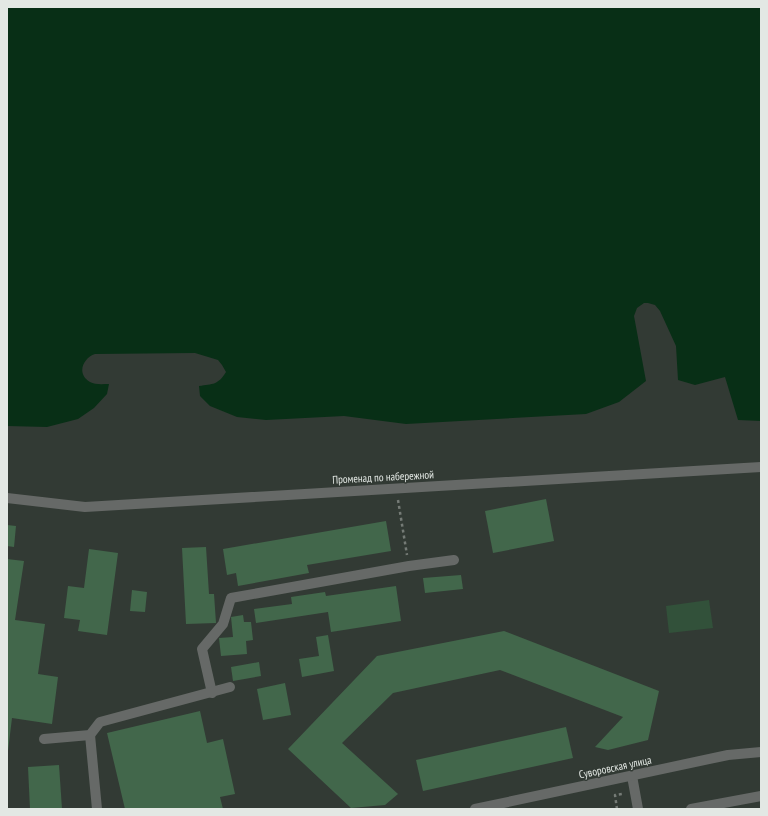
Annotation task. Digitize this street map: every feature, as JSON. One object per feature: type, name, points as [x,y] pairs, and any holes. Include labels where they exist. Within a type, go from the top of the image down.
[{"type":"street","name":"Променад по набережной","points":[[7,498],[84,507],[761,467]]},
{"type":"street","points":[[212,693],[202,649],[223,624],[231,598],[409,566],[454,560]]},
{"type":"street","points":[[97,809],[90,735],[100,722],[230,687]]},
{"type":"street","points":[[44,739],[90,735]]},
{"type":"street","name":"Суворовская улица","points":[[478,809],[728,755],[761,752]]},
{"type":"street","points":[[632,776],[638,809]]},
{"type":"street","points":[[692,809],[761,796]]},
{"type":"path","points":[[396,488],[409,566]]},
{"type":"path","points":[[617,809],[615,795],[635,792]]},
{"type":"shaded area","points":[[7,7],[761,7],[761,421],[738,420],[725,377],[695,385],[678,380],[676,346],[660,311],[655,305],[644,303],[637,308],[634,316],[646,381],[619,402],[586,414],[406,424],[344,416],[266,420],[237,417],[210,406],[200,396],[199,386],[218,382],[226,372],[218,360],[195,353],[95,354],[84,363],[82,371],[83,375],[92,383],[109,384],[107,394],[94,408],[78,419],[47,427],[7,426]]},
{"type":"shaded area","points":[[709,600],[713,628],[669,633],[666,606]]},
{"type":"building","points":[[546,499],[554,541],[493,553],[485,511]]},
{"type":"building","points":[[386,521],[391,551],[307,565],[309,573],[238,586],[236,573],[227,575],[223,549]]},
{"type":"building","points":[[7,525],[16,526],[14,547],[7,546]]},
{"type":"building","points":[[206,547],[209,594],[214,594],[216,623],[186,624],[182,548]]},
{"type":"building","points":[[89,549],[118,553],[107,635],[78,631],[80,620],[64,618],[68,586],[84,588]]},
{"type":"building","points":[[7,559],[24,561],[15,620],[45,624],[38,674],[58,677],[52,724],[12,718],[8,751]]},
{"type":"building","points":[[461,575],[463,589],[425,593],[423,578]]},
{"type":"building","points":[[396,586],[401,621],[331,632],[328,612],[256,623],[254,609],[292,604],[291,597],[325,592],[326,596]]},
{"type":"building","points":[[132,590],[147,592],[145,612],[130,611]]},
{"type":"building","points":[[243,615],[244,622],[251,622],[253,640],[246,641],[247,654],[221,656],[219,638],[233,637],[231,617]]},
{"type":"building","points":[[504,631],[659,691],[648,740],[608,750],[595,747],[623,717],[500,670],[393,693],[342,743],[398,794],[385,805],[351,808],[288,749],[377,656]]},
{"type":"building","points":[[328,635],[334,671],[302,677],[299,659],[319,656],[316,637]]},
{"type":"building","points":[[259,662],[261,676],[233,681],[231,667]]},
{"type":"building","points":[[285,683],[291,715],[263,720],[257,689]]},
{"type":"building","points":[[200,711],[207,743],[223,739],[235,794],[220,797],[223,809],[125,809],[107,733]]},
{"type":"building","points":[[566,727],[573,758],[423,791],[416,760]]},
{"type":"building","points":[[59,765],[62,809],[30,809],[28,767]]}]
